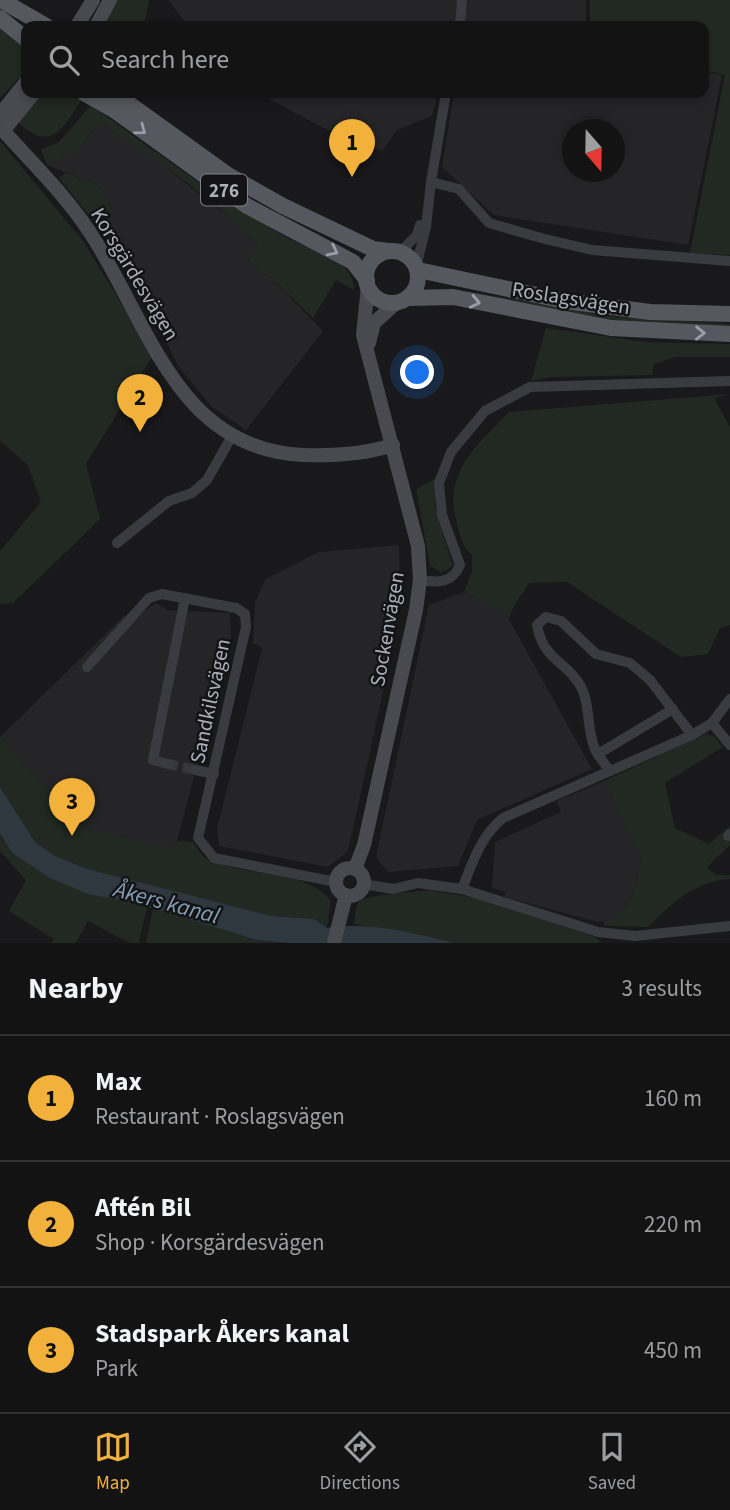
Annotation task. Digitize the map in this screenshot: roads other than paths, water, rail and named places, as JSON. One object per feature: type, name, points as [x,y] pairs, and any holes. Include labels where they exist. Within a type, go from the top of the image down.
[{"type":"main road","points":[[1,0],[37,21]]},
{"type":"main road","points":[[0,18],[21,34]]},
{"type":"main road","name":"276","points":[[93,98],[114,110],[247,206],[354,262],[367,283]]},
{"type":"main road","name":"276","points":[[121,98],[255,191],[373,249],[394,252]]},
{"type":"main road","points":[[394,252],[410,257],[417,268],[418,284],[402,301],[379,299],[367,283],[370,264],[394,252]]},
{"type":"main road","name":"Roslagsvägen","points":[[417,268],[497,289],[621,309],[730,314]]},
{"type":"main road","name":"Roslagsvägen","points":[[402,301],[453,297],[611,328],[730,334]]},
{"type":"street","points":[[81,21],[93,0]]},
{"type":"street","points":[[99,21],[110,0]]},
{"type":"street","points":[[460,21],[462,0]]},
{"type":"street","points":[[0,114],[21,88]]},
{"type":"street","points":[[2,129],[30,98]]},
{"type":"street","points":[[417,268],[426,227],[445,98]]},
{"type":"street","name":"Korsgärdesvägen","points":[[2,129],[94,239],[172,380],[205,418],[253,447],[292,454],[341,454],[393,445]]},
{"type":"street","points":[[394,252],[417,235],[431,182]]},
{"type":"street","points":[[431,182],[459,189],[489,223],[545,239],[592,250],[730,261]]},
{"type":"street","name":"Sockenvägen","points":[[355,869],[364,845],[408,649],[420,580],[418,546],[363,335],[367,283]]},
{"type":"street","name":"Sockenvägen","points":[[368,355],[374,323],[402,301]]},
{"type":"street","points":[[420,580],[446,581],[457,572],[460,565],[442,514],[439,483],[451,452],[485,411],[530,387],[730,381]]},
{"type":"street","points":[[117,542],[169,501],[192,493],[206,480],[232,436]]},
{"type":"street","name":"Sandkilsvägen","points":[[86,667],[149,598],[162,594],[236,608],[245,614],[246,627],[198,838],[214,858],[336,882]]},
{"type":"street","points":[[168,764],[153,760],[185,598]]},
{"type":"street","points":[[610,771],[594,748],[582,688],[575,678],[552,659],[540,640],[537,625],[546,617],[561,621],[596,654],[630,663],[650,680],[692,735]]},
{"type":"street","points":[[462,889],[479,844],[496,823],[692,735],[712,723],[730,699]]},
{"type":"street","points":[[598,754],[673,709]]},
{"type":"street","points":[[712,723],[730,744]]},
{"type":"street","points":[[196,770],[214,774]]},
{"type":"street","points":[[355,869],[362,876],[363,884],[358,893],[345,895],[336,882],[342,871],[355,869]]},
{"type":"street","points":[[363,884],[393,889],[418,883],[462,889],[598,932],[635,936],[730,926]]},
{"type":"street","points":[[334,943],[338,914],[345,895]]},
{"type":"street","points":[[598,932],[609,943]]},
{"type":"water","name":"Åkers kanal","points":[[0,787],[35,842],[55,856],[88,869],[272,916],[314,919],[327,928],[375,927],[455,943],[287,943],[257,940],[136,903],[88,894],[50,878],[12,853],[0,834]]},
{"type":"tunnel","points":[[168,764],[196,770]]},
{"type":"place","name":"Max","points":[[352,177]]},
{"type":"place","name":"Aftén Bil","points":[[140,432]]},
{"type":"place","name":"Stadspark Åkers kanal","points":[[72,836]]}]
